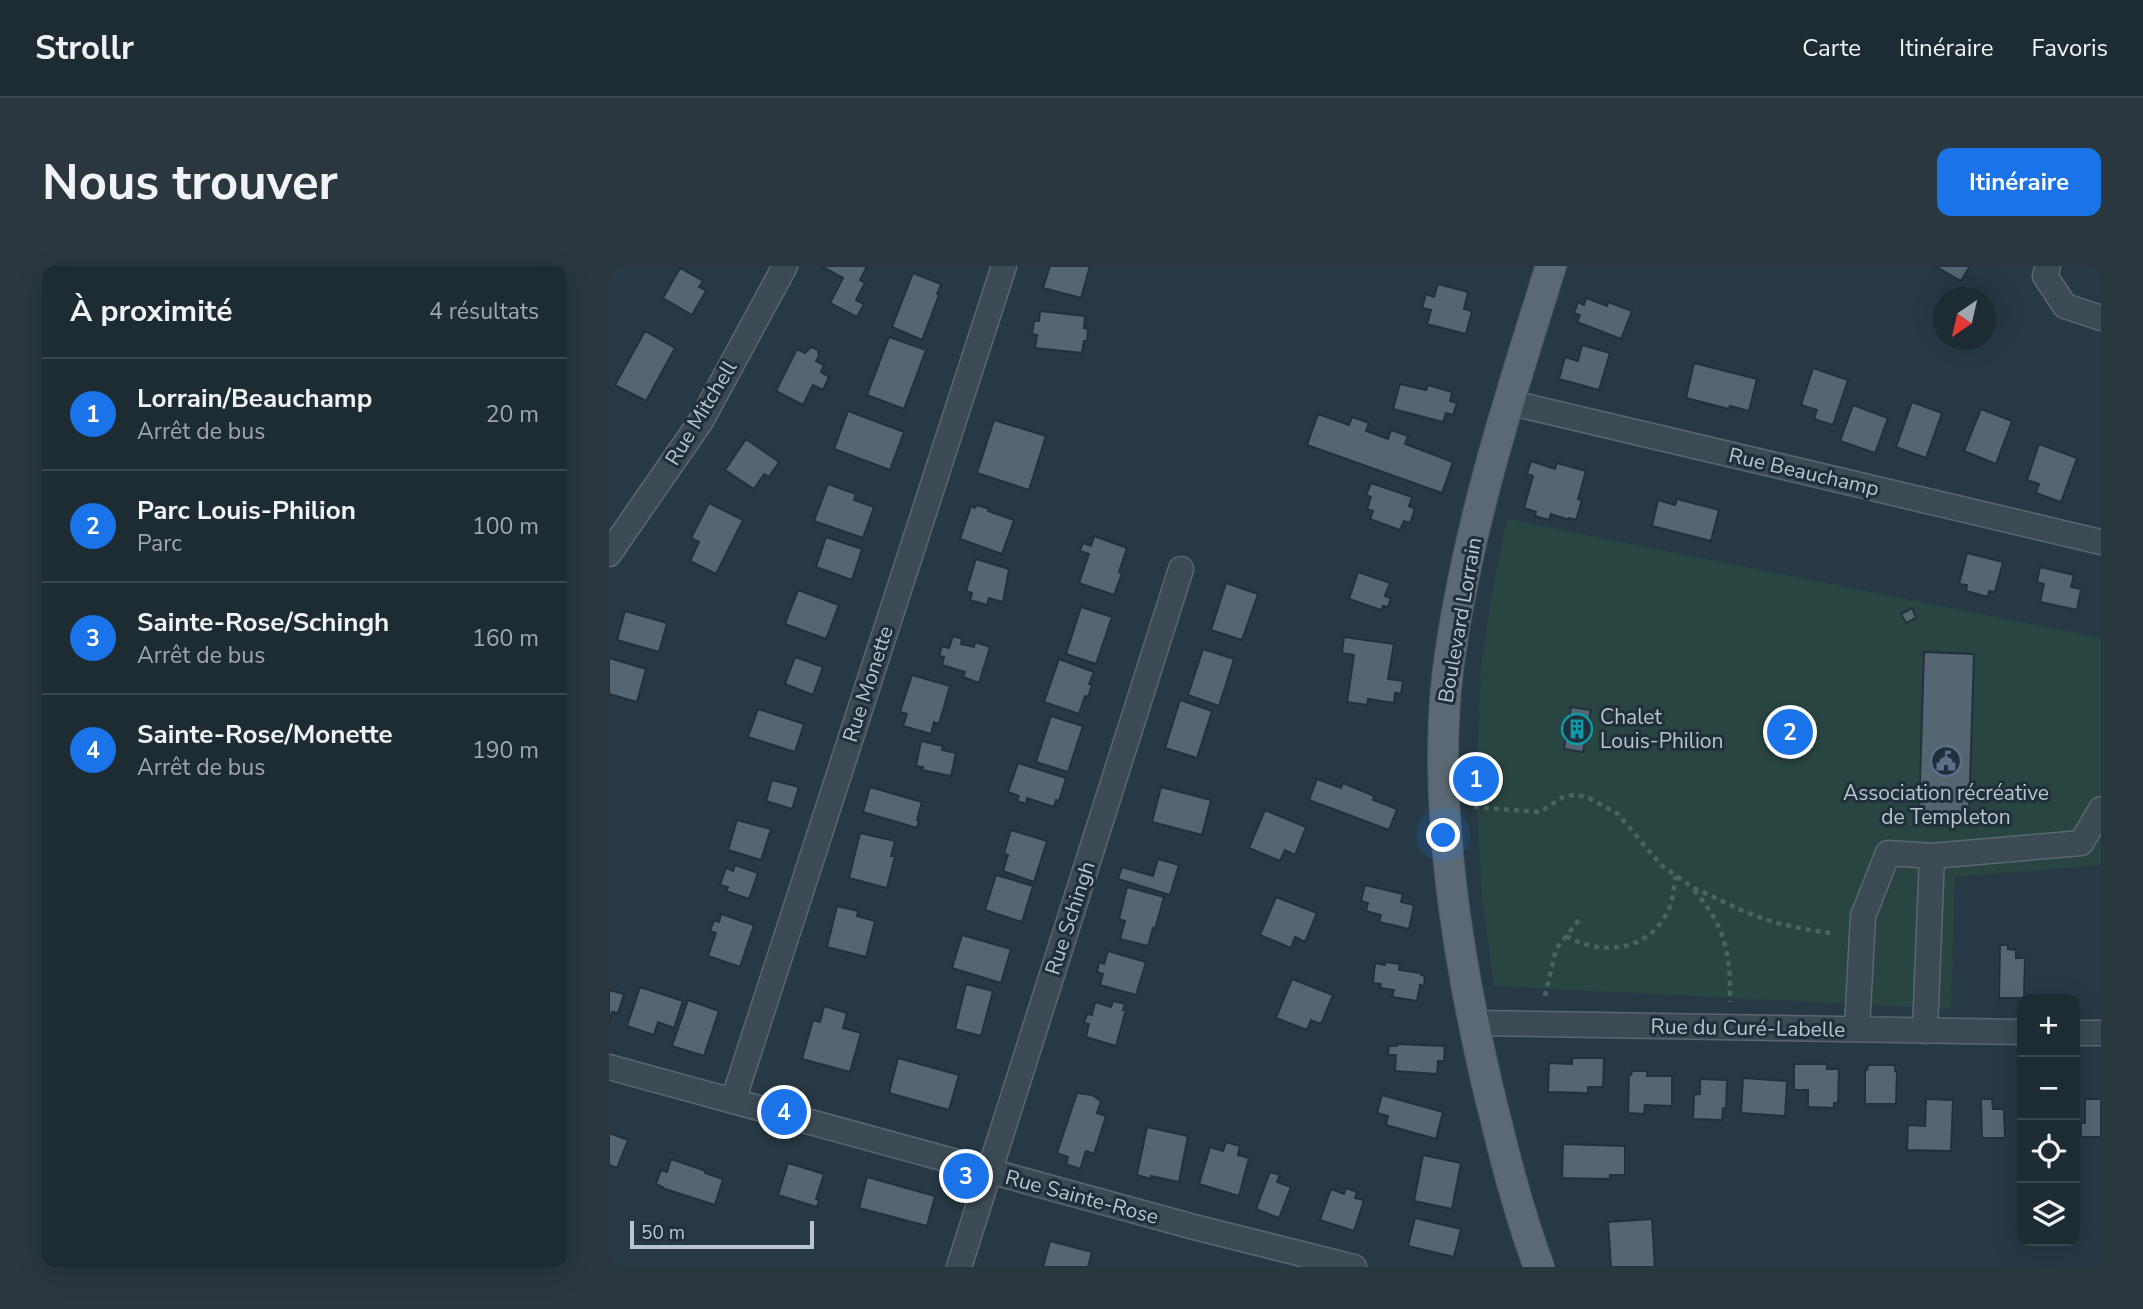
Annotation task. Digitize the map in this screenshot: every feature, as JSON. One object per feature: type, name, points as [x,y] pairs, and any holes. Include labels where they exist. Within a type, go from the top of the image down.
[{"type":"main road","name":"Boulevard Lorrain","points":[[1539,1267],[1512,1182],[1473,1023],[1450,868],[1445,796],[1445,711],[1448,670],[1461,595],[1508,402],[1551,266]]},
{"type":"street","name":"Rue Mitchell","points":[[609,554],[701,421],[785,266]]},
{"type":"street","name":"Rue Monette","points":[[733,1101],[1004,266]]},
{"type":"street","points":[[2048,266],[2045,276],[2065,306],[2101,318]]},
{"type":"street","name":"Rue Beauchamp","points":[[1508,402],[2101,542]]},
{"type":"street","name":"Rue Schingh","points":[[959,1267],[1181,569]]},
{"type":"street","points":[[1857,1029],[1863,916],[1888,853],[1932,856],[2081,844],[2101,808]]},
{"type":"street","points":[[1925,1031],[1932,856]]},
{"type":"street","name":"Rue du Curé-Labelle","points":[[1473,1023],[2017,1032]]},
{"type":"street","points":[[2080,1033],[2101,1033]]},
{"type":"street","name":"Rue Sainte-Rose","points":[[609,1067],[1194,1227],[1354,1267]]},
{"type":"path","points":[[1474,807],[1540,812],[1564,796],[1589,798],[1618,814],[1661,865],[1692,887],[1723,903],[1773,922],[1830,933]]},
{"type":"path","points":[[1566,936],[1593,947],[1612,949],[1638,943],[1660,924],[1669,908],[1676,876]]},
{"type":"path","points":[[1692,887],[1718,924],[1726,944],[1730,962],[1730,1002]]},
{"type":"path","points":[[1545,996],[1556,949],[1581,917]]},
{"type":"green space","points":[[1507,519],[2101,638],[2101,865],[1955,877],[1951,1009],[1494,986],[1482,897],[1476,798],[1481,667]]},
{"type":"building","points":[[823,266],[867,266],[860,280],[865,283],[856,300],[864,304],[857,317],[830,303],[843,278]]},
{"type":"building","points":[[1050,266],[1090,266],[1081,298],[1043,288]]},
{"type":"building","points":[[1935,266],[1970,266],[1961,281]]},
{"type":"building","points":[[680,268],[703,281],[699,287],[706,291],[692,315],[663,298]]},
{"type":"building","points":[[913,273],[941,284],[922,340],[892,327]]},
{"type":"building","points":[[1438,284],[1468,292],[1464,309],[1472,311],[1466,334],[1427,324],[1431,310],[1422,308],[1426,294],[1434,297]]},
{"type":"building","points":[[1586,298],[1607,306],[1608,302],[1632,311],[1621,339],[1577,322],[1580,315],[1574,313],[1578,302],[1584,305]]},
{"type":"building","points":[[1040,311],[1085,316],[1084,328],[1088,329],[1082,353],[1035,348],[1037,335],[1032,334],[1034,321],[1039,321]]},
{"type":"building","points":[[645,331],[675,348],[646,401],[615,385]]},
{"type":"building","points":[[889,337],[926,350],[904,409],[867,395]]},
{"type":"building","points":[[1582,345],[1610,353],[1599,390],[1559,379],[1565,357],[1578,361]]},
{"type":"building","points":[[811,347],[818,350],[816,361],[824,365],[821,372],[829,377],[823,390],[813,385],[803,405],[776,391],[797,349],[805,353]]},
{"type":"building","points":[[1694,363],[1757,379],[1749,411],[1686,398]]},
{"type":"building","points":[[1813,368],[1848,380],[1833,425],[1814,419],[1817,410],[1801,405]]},
{"type":"building","points":[[1400,384],[1426,390],[1428,385],[1452,392],[1450,401],[1457,403],[1453,415],[1446,413],[1443,422],[1393,409]]},
{"type":"building","points":[[1912,402],[1942,413],[1926,458],[1896,447]]},
{"type":"building","points":[[1853,405],[1888,418],[1875,453],[1840,441]]},
{"type":"building","points":[[1981,409],[2012,421],[1996,464],[1964,451]]},
{"type":"building","points":[[848,411],[904,432],[890,470],[834,449]]},
{"type":"building","points":[[1318,414],[1349,425],[1352,417],[1369,423],[1366,431],[1388,439],[1391,430],[1408,436],[1405,444],[1453,462],[1442,493],[1307,445]]},
{"type":"building","points":[[994,420],[1046,436],[1029,490],[977,473]]},
{"type":"building","points":[[746,439],[779,462],[769,477],[764,474],[754,489],[725,470]]},
{"type":"building","points":[[2039,444],[2077,458],[2061,502],[2036,493],[2039,484],[2027,480]]},
{"type":"building","points":[[1531,461],[1555,469],[1557,463],[1586,471],[1578,499],[1582,500],[1576,520],[1551,514],[1549,520],[1535,516],[1536,512],[1524,508],[1533,476],[1527,474]]},
{"type":"building","points":[[1371,483],[1412,497],[1409,506],[1415,509],[1410,523],[1404,521],[1400,530],[1370,519],[1373,511],[1367,509],[1371,497],[1366,495]]},
{"type":"building","points":[[828,484],[856,494],[854,500],[874,507],[863,538],[814,521]]},
{"type":"building","points":[[1677,499],[1719,510],[1711,541],[1652,526],[1658,500],[1675,505]]},
{"type":"building","points":[[709,503],[743,520],[716,574],[690,561],[699,542],[691,538]]},
{"type":"building","points":[[977,505],[1014,520],[1002,554],[960,539],[971,506],[975,508]]},
{"type":"building","points":[[1094,536],[1127,548],[1114,595],[1079,583],[1089,554],[1080,551],[1083,543],[1091,546]]},
{"type":"building","points":[[826,537],[862,549],[852,580],[816,567]]},
{"type":"building","points":[[1967,553],[2003,562],[1995,592],[1989,591],[1988,597],[1966,591],[1967,585],[1959,584]]},
{"type":"building","points":[[976,559],[1009,569],[1003,602],[989,598],[987,605],[970,600],[972,593],[966,591]]},
{"type":"building","points":[[2040,567],[2074,575],[2071,587],[2081,589],[2077,610],[2040,602],[2044,584],[2037,582]]},
{"type":"building","points":[[1358,572],[1390,583],[1385,596],[1391,598],[1388,607],[1383,606],[1381,610],[1349,599]]},
{"type":"building","points":[[1226,583],[1258,594],[1242,640],[1211,630]]},
{"type":"building","points":[[798,590],[839,605],[826,639],[785,624]]},
{"type":"building","points":[[1081,607],[1112,617],[1096,664],[1066,654]]},
{"type":"building","points":[[1912,608],[1916,618],[1906,623],[1901,614]]},
{"type":"building","points":[[625,611],[667,623],[659,652],[617,640]]},
{"type":"building","points":[[953,636],[962,639],[961,644],[974,647],[975,642],[990,647],[979,683],[963,677],[965,672],[942,665],[944,657],[939,656],[942,646],[949,648]]},
{"type":"building","points":[[1344,637],[1394,644],[1388,679],[1403,681],[1401,694],[1395,693],[1394,703],[1368,699],[1367,705],[1347,702],[1354,655],[1342,653]]},
{"type":"building","points":[[1203,649],[1234,659],[1219,706],[1188,695]]},
{"type":"building","name":"Association récréative de Templeton","points":[[1924,652],[1974,654],[1969,816],[1919,814]]},
{"type":"building","points":[[795,657],[823,667],[813,695],[785,684]]},
{"type":"building","points":[[609,658],[646,669],[637,702],[609,694]]},
{"type":"building","points":[[1059,659],[1094,672],[1088,697],[1085,696],[1079,714],[1044,702]]},
{"type":"building","points":[[912,675],[950,686],[939,724],[934,722],[931,734],[903,726],[907,714],[900,712]]},
{"type":"building","points":[[1180,700],[1212,711],[1197,758],[1165,748]]},
{"type":"building","name":"Chalet Louis-Philion","points":[[1571,707],[1591,710],[1583,752],[1564,749]]},
{"type":"building","points":[[758,709],[804,724],[795,752],[748,737]]},
{"type":"building","points":[[1051,716],[1083,726],[1068,772],[1036,762]]},
{"type":"building","points":[[921,741],[943,746],[942,750],[956,753],[951,776],[922,770],[923,767],[916,766]]},
{"type":"building","points":[[1018,763],[1066,778],[1059,801],[1056,800],[1054,807],[1027,798],[1026,804],[1017,801],[1019,796],[1008,792]]},
{"type":"building","points":[[1317,779],[1341,788],[1343,783],[1374,796],[1373,800],[1397,809],[1389,830],[1309,800]]},
{"type":"building","points":[[772,780],[799,787],[792,809],[766,801]]},
{"type":"building","points":[[870,787],[922,802],[917,828],[863,812]]},
{"type":"building","points":[[1161,787],[1211,800],[1202,835],[1152,822]]},
{"type":"building","points":[[1265,810],[1306,827],[1295,855],[1285,850],[1280,861],[1249,848]]},
{"type":"building","points":[[737,820],[771,829],[761,860],[728,850]]},
{"type":"building","points":[[1011,830],[1047,841],[1034,882],[1003,871],[1008,855],[1004,853]]},
{"type":"building","points":[[860,833],[895,841],[891,856],[895,856],[887,888],[849,878]]},
{"type":"building","points":[[1158,859],[1179,865],[1170,895],[1118,879],[1122,867],[1153,876]]},
{"type":"building","points":[[735,865],[758,873],[749,899],[726,891],[728,887],[720,885],[726,868],[733,871]]},
{"type":"building","points":[[996,875],[1033,886],[1022,922],[985,910]]},
{"type":"building","points":[[1365,885],[1403,894],[1401,902],[1414,905],[1409,929],[1379,922],[1381,915],[1366,911],[1368,903],[1361,901]]},
{"type":"building","points":[[1127,887],[1164,897],[1148,946],[1120,939],[1125,921],[1119,919]]},
{"type":"building","points":[[1276,897],[1317,913],[1305,942],[1295,937],[1291,948],[1260,935]]},
{"type":"building","points":[[837,906],[858,911],[857,916],[875,921],[866,957],[827,947]]},
{"type":"building","points":[[721,914],[754,925],[740,967],[708,956],[716,933],[710,931],[714,920],[719,922]]},
{"type":"building","points":[[962,935],[1011,949],[1001,983],[952,968]]},
{"type":"building","points":[[2000,945],[2008,945],[2008,949],[2016,950],[2016,958],[2025,958],[2024,994],[2017,994],[2017,998],[1999,998]]},
{"type":"building","points":[[1108,951],[1146,962],[1136,995],[1100,985],[1103,974],[1097,972],[1099,962],[1104,964]]},
{"type":"building","points":[[1385,962],[1400,964],[1399,970],[1425,976],[1417,1001],[1392,997],[1394,990],[1380,988],[1381,984],[1373,983],[1375,963],[1385,965]]},
{"type":"building","points":[[1292,979],[1333,995],[1321,1024],[1311,1020],[1307,1030],[1276,1018]]},
{"type":"building","points":[[966,984],[993,991],[981,1036],[955,1029]]},
{"type":"building","points":[[640,987],[683,1001],[674,1028],[658,1022],[654,1035],[627,1026]]},
{"type":"building","points":[[609,990],[624,994],[618,1013],[612,1012],[609,1023]]},
{"type":"building","points":[[688,1000],[719,1011],[704,1056],[672,1046]]},
{"type":"building","points":[[1113,1001],[1125,1004],[1123,1010],[1126,1010],[1116,1046],[1086,1037],[1089,1024],[1084,1023],[1087,1014],[1092,1015],[1095,1002],[1111,1007]]},
{"type":"building","points":[[824,1006],[847,1013],[843,1028],[861,1033],[850,1072],[802,1059],[813,1020],[820,1022]]},
{"type":"building","points":[[1389,1046],[1445,1046],[1444,1061],[1438,1061],[1437,1074],[1395,1071],[1396,1055],[1388,1055]]},
{"type":"building","points":[[898,1058],[959,1075],[949,1110],[889,1093]]},
{"type":"building","points":[[1572,1058],[1604,1058],[1603,1087],[1588,1087],[1588,1093],[1548,1092],[1549,1063],[1572,1064]]},
{"type":"building","points":[[1794,1064],[1827,1064],[1827,1069],[1839,1069],[1838,1103],[1834,1103],[1834,1108],[1808,1107],[1808,1090],[1794,1090]]},
{"type":"building","points":[[1868,1065],[1895,1065],[1896,1104],[1865,1104],[1865,1070]]},
{"type":"building","points":[[1632,1071],[1647,1071],[1647,1076],[1672,1076],[1672,1106],[1645,1105],[1644,1114],[1628,1113],[1629,1075]]},
{"type":"building","points":[[1743,1078],[1787,1081],[1785,1116],[1741,1113]]},
{"type":"building","points":[[1700,1079],[1727,1080],[1726,1109],[1723,1108],[1722,1120],[1693,1119],[1694,1095],[1700,1094]]},
{"type":"building","points":[[1077,1093],[1092,1095],[1101,1101],[1097,1113],[1106,1116],[1094,1154],[1086,1151],[1080,1169],[1066,1164],[1068,1157],[1057,1153]]},
{"type":"building","points":[[1382,1095],[1443,1112],[1436,1139],[1386,1125],[1388,1116],[1377,1113]]},
{"type":"building","points":[[1926,1099],[1953,1100],[1951,1151],[1907,1150],[1908,1125],[1925,1126]]},
{"type":"building","points":[[1981,1099],[1992,1099],[1993,1109],[2004,1109],[2005,1138],[1982,1138]]},
{"type":"building","points":[[2085,1099],[2101,1099],[2101,1137],[2081,1137],[2081,1123],[2085,1123]]},
{"type":"building","points":[[1147,1127],[1188,1136],[1179,1182],[1137,1175]]},
{"type":"building","points":[[609,1133],[628,1140],[617,1168],[610,1165],[609,1167]]},
{"type":"building","points":[[1226,1142],[1240,1146],[1238,1155],[1249,1158],[1239,1196],[1199,1184],[1210,1147],[1223,1151]]},
{"type":"building","points":[[1563,1144],[1625,1146],[1625,1175],[1610,1175],[1610,1179],[1562,1178]]},
{"type":"building","points":[[1423,1155],[1461,1163],[1452,1209],[1414,1201]]},
{"type":"building","points":[[671,1159],[723,1179],[715,1205],[656,1184],[661,1170],[667,1172]]},
{"type":"building","points":[[788,1163],[824,1174],[816,1199],[819,1200],[817,1207],[778,1195]]},
{"type":"building","points":[[1270,1172],[1280,1175],[1277,1182],[1291,1187],[1279,1218],[1256,1209]]},
{"type":"building","points":[[867,1177],[935,1196],[927,1226],[859,1208]]},
{"type":"building","points":[[1346,1188],[1357,1192],[1355,1198],[1364,1200],[1354,1231],[1320,1220],[1331,1189],[1344,1194]]},
{"type":"building","points":[[1415,1218],[1461,1229],[1454,1257],[1408,1246]]},
{"type":"building","points":[[1652,1219],[1655,1267],[1611,1267],[1608,1222]]},
{"type":"building","points":[[1050,1241],[1092,1252],[1088,1267],[1043,1267]]},
{"type":"place","name":"Chalet Louis-Philion","points":[[1577,729]]},
{"type":"place","name":"Parc Louis-Philion","points":[[1790,732]]},
{"type":"place","name":"Association récréative de Templeton","points":[[1946,761]]},
{"type":"place","name":"Lorrain/Beauchamp","points":[[1476,779]]},
{"type":"place","name":"Sainte-Rose/Monette","points":[[784,1112]]},
{"type":"place","name":"Sainte-Rose/Schingh","points":[[966,1176]]}]
